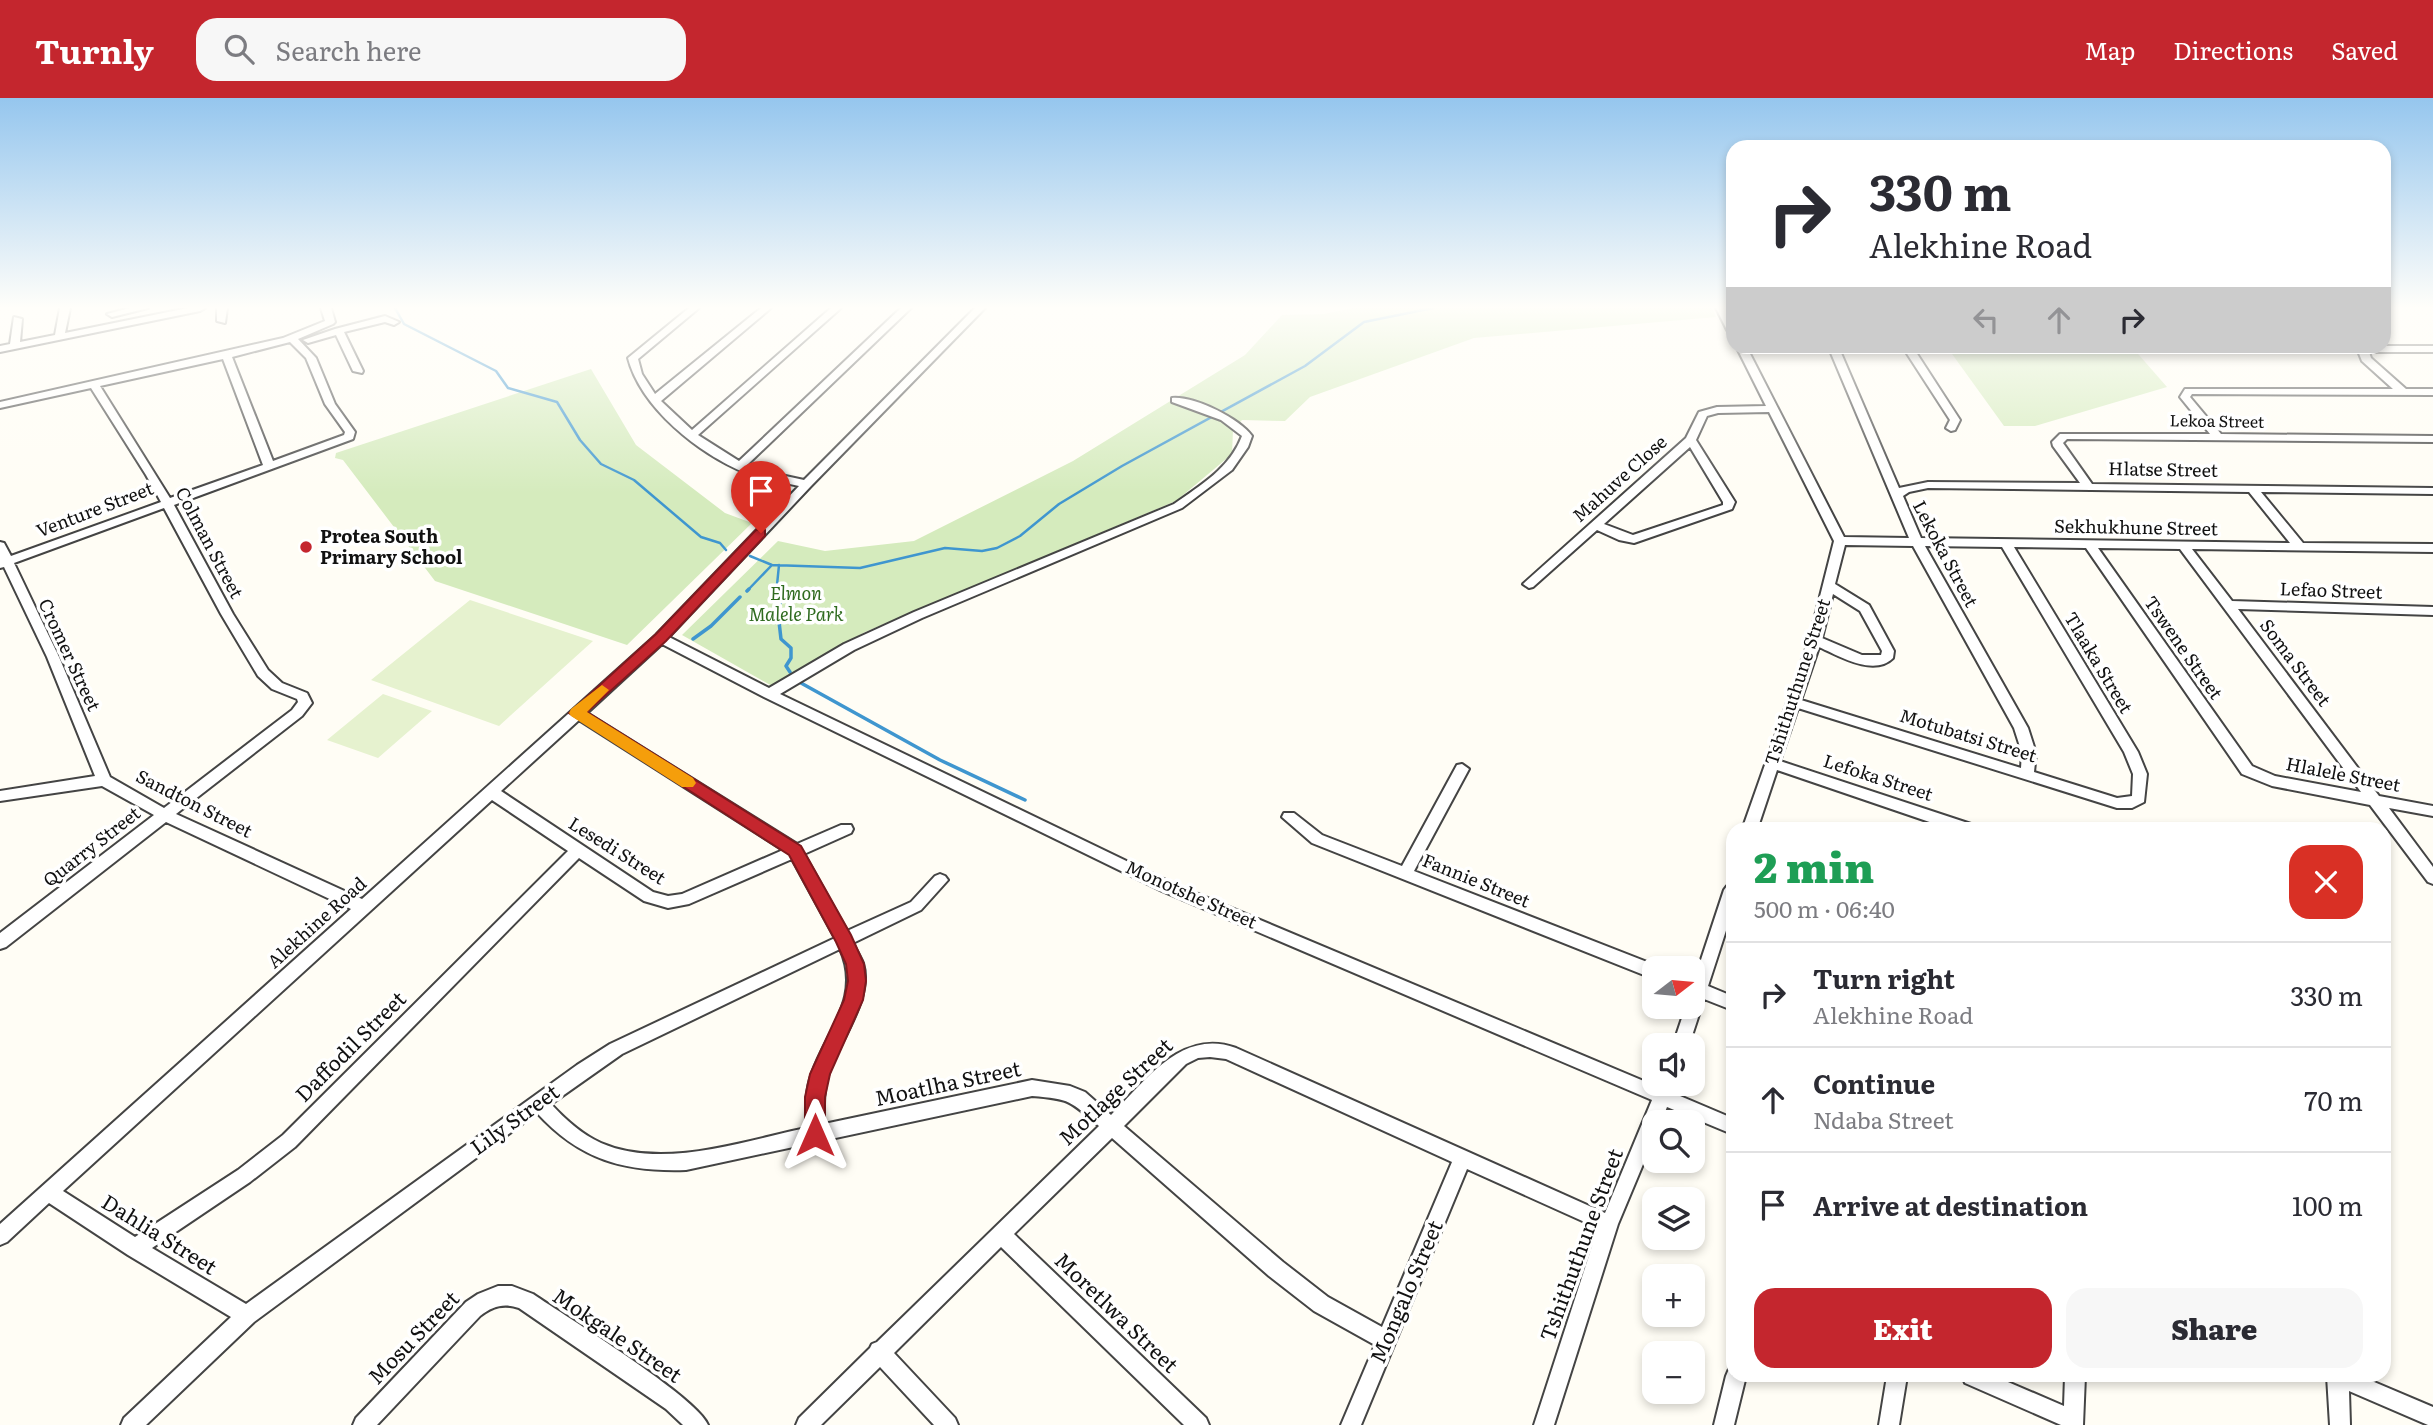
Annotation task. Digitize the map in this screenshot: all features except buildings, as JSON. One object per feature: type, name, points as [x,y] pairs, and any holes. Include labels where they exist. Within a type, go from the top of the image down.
[{"type":"street","points":[[0,405],[169,370]]},
{"type":"street","points":[[232,370],[269,466]]},
{"type":"street","name":"Venture Street","points":[[3,563],[347,438],[350,432],[330,403],[317,370]]},
{"type":"street","points":[[636,370],[655,400],[691,436],[740,466],[807,484]]},
{"type":"street","points":[[655,400],[691,370]]},
{"type":"street","points":[[691,436],[766,370]]},
{"type":"street","points":[[740,466],[841,370]]},
{"type":"street","name":"Alekhine Road","points":[[0,1236],[661,638],[919,370]]},
{"type":"street","points":[[1754,370],[1840,541]]},
{"type":"street","name":"Lekoka Street","points":[[1843,370],[1916,541],[2021,728],[2029,753],[2027,774]]},
{"type":"street","points":[[1923,370],[1955,421],[1951,428]]},
{"type":"street","points":[[2378,370],[2402,391]]},
{"type":"street","name":"Colman Street","points":[[93,384],[167,502],[227,614],[263,673],[277,686],[302,696],[305,703]]},
{"type":"street","points":[[2217,436],[2185,397],[2189,391],[2433,392]]},
{"type":"street","points":[[769,694],[849,648],[918,615],[1178,506],[1230,466],[1247,436],[1241,428],[1227,420],[1177,400]]},
{"type":"street","name":"Mahuve Close","points":[[1530,584],[1691,440],[1700,417],[1706,413],[1774,409]]},
{"type":"street","name":"Lekoa Street","points":[[2088,486],[2058,446],[2057,442],[2064,436],[2433,439]]},
{"type":"street","points":[[1596,525],[1620,537],[1634,539],[1728,507],[1728,502],[1691,440]]},
{"type":"street","name":"Hlatse Street","points":[[1895,496],[1906,489],[1928,485],[2433,491]]},
{"type":"street","points":[[2252,489],[2300,547]]},
{"type":"street","name":"Sekhukhune Street","points":[[1840,541],[2433,548]]},
{"type":"street","name":"Tshithuthune Street","points":[[1752,822],[1815,640],[1840,541]]},
{"type":"street","name":"Tlaaka Street","points":[[2006,544],[2132,752],[2140,774],[2139,798],[2132,803]]},
{"type":"street","name":"Cromer Street","points":[[0,546],[3,563],[58,669],[104,780]]},
{"type":"street","name":"Tswene Street","points":[[2091,546],[2247,770]]},
{"type":"street","name":"Soma Street","points":[[2184,546],[2433,877]]},
{"type":"street","points":[[1815,640],[1870,662],[1880,662],[1887,658],[1888,651],[1865,608],[1829,586]]},
{"type":"street","name":"Lefao Street","points":[[2228,605],[2433,611]]},
{"type":"street","name":"Monotshe Street","points":[[661,638],[769,694],[1167,887],[1642,1080]]},
{"type":"street","name":"Motubatsi Street","points":[[1793,702],[2117,803],[2132,803]]},
{"type":"street","name":"Quarry Street","points":[[0,942],[297,713],[305,703]]},
{"type":"street","points":[[577,713],[795,850],[844,940],[855,964],[857,981],[853,1000],[820,1074],[815,1097],[815,1135]]},
{"type":"street","name":"Lefoka Street","points":[[1771,763],[1948,822]]},
{"type":"street","points":[[1405,874],[1462,769]]},
{"type":"street","name":"Hlalele Street","points":[[2247,770],[2272,781],[2433,811]]},
{"type":"street","points":[[0,796],[104,780]]},
{"type":"street","name":"Sandton Street","points":[[104,780],[165,815],[363,907]]},
{"type":"street","name":"Lesedi Street","points":[[491,792],[649,897],[668,902],[699,894],[846,828]]},
{"type":"street","name":"Fannie Street","points":[[1289,817],[1317,839],[1642,967]]},
{"type":"street","name":"Daffodil Street","points":[[135,1248],[244,1176],[289,1141],[577,851]]},
{"type":"street","name":"Lily Street","points":[[131,1425],[247,1315],[616,1049],[916,906],[940,880]]},
{"type":"street","points":[[1705,968],[1726,918]]},
{"type":"street","points":[[1705,992],[1726,1001]]},
{"type":"street","name":"Motlage Street","points":[[806,1425],[1180,1059],[1203,1049],[1217,1048],[1609,1224]]},
{"type":"street","name":"Moatlha Street","points":[[538,1103],[572,1136],[629,1160],[657,1164],[686,1162],[1032,1088],[1064,1091],[1079,1098],[1112,1125],[1276,1269],[1321,1304],[1386,1340]]},
{"type":"street","name":"Tshithuthune Street","points":[[1544,1425],[1609,1224],[1663,1096]]},
{"type":"street","name":"Monotshe Street","points":[[1677,1096],[1726,1123]]},
{"type":"street","name":"Mongalo Street","points":[[1351,1425],[1463,1158]]},
{"type":"street","name":"Dahlia Street","points":[[48,1192],[247,1315]]},
{"type":"street","name":"Moretlwa Street","points":[[1001,1234],[1199,1425]]},
{"type":"street","name":"Mosu Street","points":[[363,1425],[473,1309],[489,1298],[506,1295]]},
{"type":"street","name":"Mokgale Street","points":[[506,1295],[526,1301],[673,1402],[698,1425]]},
{"type":"street","points":[[880,1351],[947,1425]]},
{"type":"street","points":[[1724,1425],[1734,1382]]},
{"type":"street","points":[[1889,1425],[1896,1382]]},
{"type":"street","points":[[1985,1382],[2073,1422],[2075,1382]]},
{"type":"street","points":[[2337,1382],[2340,1425]]},
{"type":"street","points":[[2351,1382],[2433,1417]]},
{"type":"green space","name":"Elmon Malele Park","points":[[592,370],[636,445],[725,513],[752,523],[627,645],[435,581],[343,460],[335,458],[336,453]]},
{"type":"green space","name":"Elmon Malele Park","points":[[1221,370],[1385,370],[1310,397],[1285,421],[1242,420],[1233,430],[1232,454],[1176,501],[865,632],[772,686],[682,635],[778,541],[825,551],[914,541],[1073,461]]},
{"type":"green space","points":[[1964,370],[2152,370],[2167,387],[2035,426],[2004,426]]},
{"type":"green space","points":[[470,600],[593,641],[499,726],[371,680]]},
{"type":"green space","points":[[383,694],[432,711],[378,758],[327,740]]},
{"type":"waterway","points":[[494,370],[508,388],[557,402],[580,440],[601,464],[634,480],[701,537],[720,543],[726,550]]},
{"type":"waterway","points":[[779,565],[860,568],[945,548],[982,551],[997,548],[1020,536],[1059,504],[1122,466],[1298,370]]},
{"type":"waterway","points":[[750,556],[772,565]]},
{"type":"waterway","points":[[749,589],[747,591],[772,565]]},
{"type":"waterway","points":[[772,565],[779,565]]},
{"type":"waterway","points":[[779,565],[779,589]]},
{"type":"waterway","points":[[779,589],[782,594],[778,613],[781,639],[791,648],[791,658],[786,666],[790,672]]},
{"type":"waterway","points":[[693,639],[711,626],[740,597]]},
{"type":"waterway","points":[[801,683],[940,760],[1025,800]]},
{"type":"slow traffic","points":[[602,690],[577,713],[688,783]]},
{"type":"place","name":"Protea South Primary School","points":[[306,547]]},
{"type":"route","points":[[761,533],[661,638],[577,713],[795,850],[844,940],[855,964],[857,981],[853,1000],[820,1074],[815,1097],[815,1135]]}]
